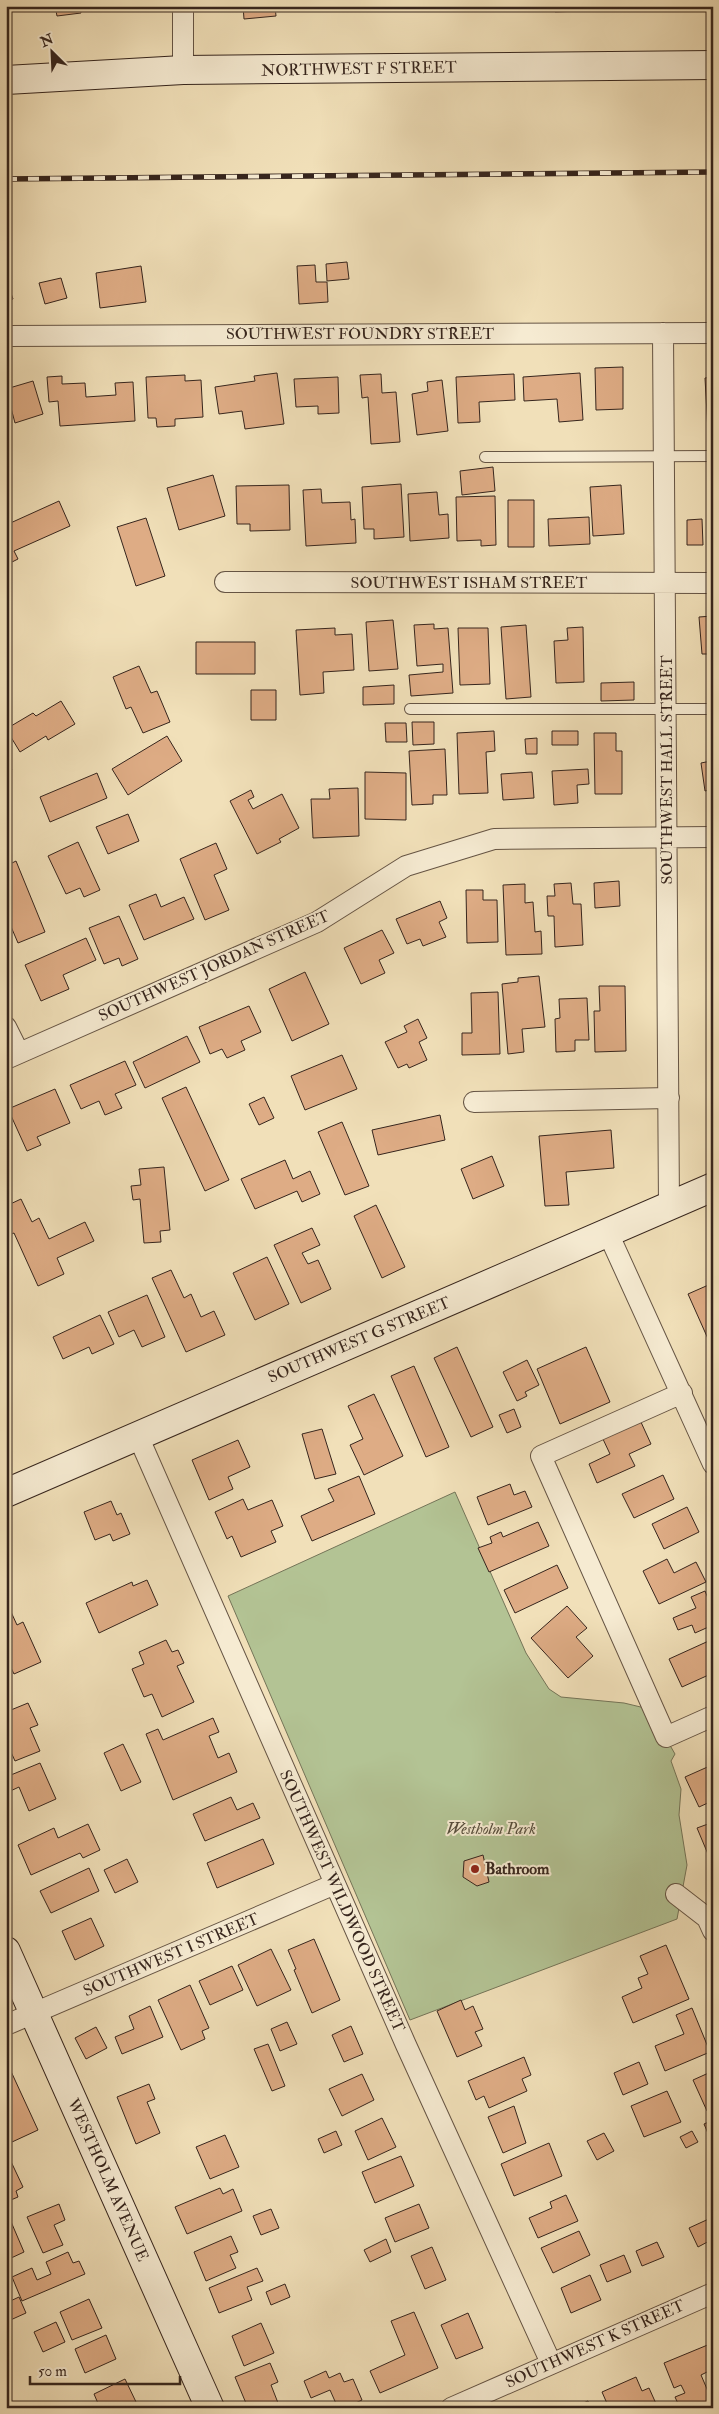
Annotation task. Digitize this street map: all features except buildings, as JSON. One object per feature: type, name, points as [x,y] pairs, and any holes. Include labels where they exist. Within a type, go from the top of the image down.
[{"type":"street","points":[[183,6],[183,70]]},
{"type":"street","name":"NORTHWEST F STREET","points":[[6,80],[183,70],[713,65]]},
{"type":"street","name":"SOUTHWEST HALL STREET","points":[[663,333],[670,1206]]},
{"type":"street","name":"SOUTHWEST FOUNDRY STREET","points":[[6,336],[713,333]]},
{"type":"street","name":"SOUTHWEST ISHAM STREET","points":[[225,582],[713,583]]},
{"type":"street","name":"SOUTHWEST JORDAN STREET","points":[[12,1056],[317,922],[406,866],[494,839],[713,838]]},
{"type":"street","points":[[6,1027],[12,1056]]},
{"type":"street","points":[[474,1102],[669,1098]]},
{"type":"street","name":"SOUTHWEST G STREET","points":[[6,1493],[713,1187]]},
{"type":"street","points":[[608,1232],[713,1464]]},
{"type":"street","points":[[682,1393],[541,1456],[666,1737],[713,1716]]},
{"type":"street","name":"SOUTHWEST WILDWOOD STREET","points":[[138,1436],[335,1884],[551,2363]]},
{"type":"street","name":"SOUTHWEST I STREET","points":[[6,2025],[335,1884]]},
{"type":"street","points":[[676,1894],[707,1918],[713,1931]]},
{"type":"street","name":"WESTHOLM AVENUE","points":[[6,1951],[210,2408]]},
{"type":"street","name":"SOUTHWEST K STREET","points":[[451,2408],[713,2293]]},
{"type":"lane","points":[[485,457],[713,456]]},
{"type":"lane","points":[[410,709],[713,709]]},
{"type":"green space","name":"Westholm Park","points":[[455,1492],[526,1653],[549,1689],[561,1697],[624,1703],[649,1709],[675,1754],[671,1761],[681,1789],[679,1815],[687,1865],[677,1919],[410,2020],[228,1596]]},
{"type":"railway","points":[[6,179],[713,172]]},
{"type":"place","name":"Bathroom","points":[[475,1869]]}]
